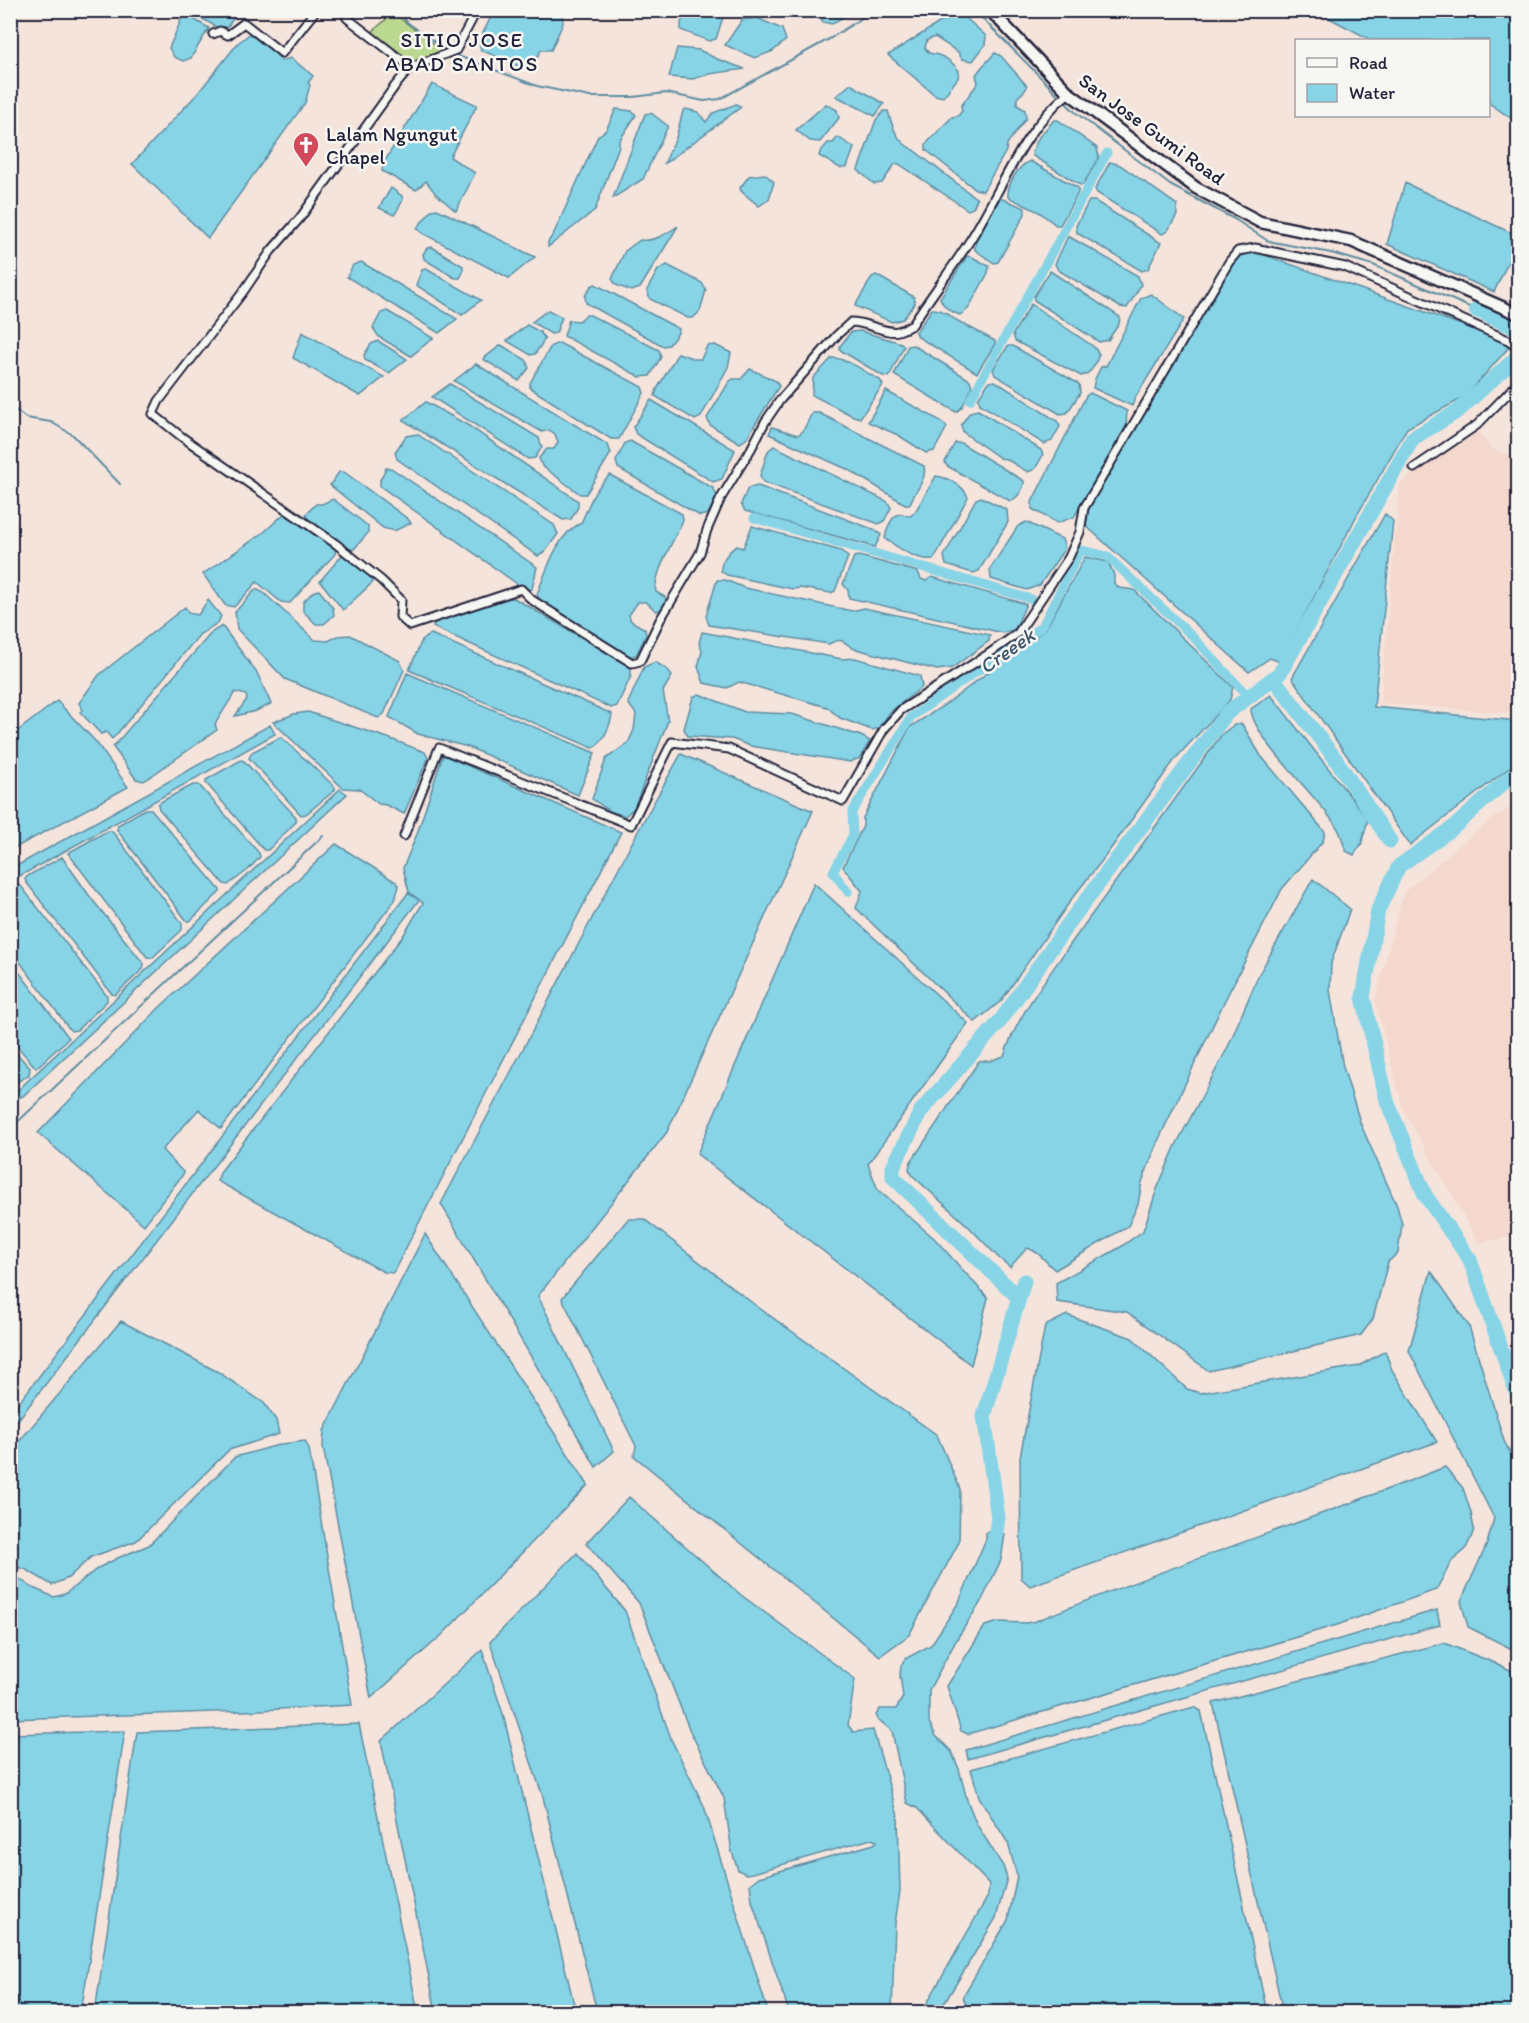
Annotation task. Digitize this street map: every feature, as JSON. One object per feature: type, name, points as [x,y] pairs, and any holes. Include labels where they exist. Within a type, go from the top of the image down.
[{"type":"street","points":[[213,34],[220,31],[228,34],[244,23],[282,52],[316,10]]},
{"type":"street","points":[[344,10],[347,18],[410,68]]},
{"type":"street","points":[[477,10],[456,50],[410,68],[300,219],[271,250],[243,292],[159,400],[153,414],[182,437],[336,544],[381,580],[401,600],[400,617],[410,626],[521,589],[532,600],[632,663],[640,661],[660,620],[700,553],[721,498],[780,400],[851,322],[863,322],[889,331],[898,331],[912,325],[970,242],[1029,138],[1064,97]]},
{"type":"street","name":"San Jose Gumi Road","points":[[990,10],[1064,97],[1196,188],[1260,222],[1351,241],[1518,314]]},
{"type":"street","points":[[404,836],[439,748],[631,825],[672,742],[729,749],[843,801],[884,729],[901,710],[1018,633],[1069,557],[1080,532],[1084,508],[1152,389],[1229,262],[1238,251],[1255,248],[1345,267],[1508,340],[1518,347]]},
{"type":"street","points":[[1414,468],[1477,425],[1518,383]]},
{"type":"shaded area","points":[[1476,428],[1492,449],[1518,458],[1518,714],[1380,703],[1400,484]]},
{"type":"shaded area","points":[[1518,803],[1518,1235],[1479,1243],[1403,1109],[1375,1000],[1404,892],[1488,822]]},
{"type":"green space","points":[[393,13],[446,53],[413,63],[372,32]]},
{"type":"water","points":[[558,10],[562,12],[563,23],[551,50],[541,50],[533,66],[518,66],[481,50],[479,41],[494,11]]},
{"type":"water","points":[[189,11],[239,11],[227,27],[218,28]]},
{"type":"water","points":[[686,11],[725,11],[716,39],[709,41],[681,30]]},
{"type":"water","points":[[810,11],[852,11],[832,24],[822,22],[822,17]]},
{"type":"water","points":[[958,11],[986,36],[985,45],[973,61],[962,59],[958,52],[935,37],[927,40],[925,48],[929,53],[946,59],[959,71],[958,78],[943,97],[935,95],[888,55]]},
{"type":"water","points":[[1316,11],[1518,11],[1518,123],[1490,104],[1490,39],[1369,39]]},
{"type":"water","points":[[188,16],[209,28],[191,58],[183,61],[174,57],[169,48],[182,18]]},
{"type":"water","points":[[757,18],[782,29],[786,40],[773,51],[755,58],[725,45],[742,20]]},
{"type":"water","points":[[252,32],[272,49],[281,61],[291,58],[313,76],[308,83],[310,85],[305,103],[208,238],[132,164],[198,93],[238,43]]},
{"type":"water","points":[[677,48],[699,50],[745,69],[709,74],[693,79],[669,77]]},
{"type":"water","points":[[995,53],[1001,56],[1027,86],[1017,98],[1017,105],[1025,110],[1026,118],[1007,144],[1006,151],[983,191],[975,189],[926,150],[926,144],[952,117],[958,116],[962,111],[961,106],[978,83],[976,75]]},
{"type":"water","points":[[432,84],[477,105],[450,157],[475,173],[456,211],[436,194],[426,181],[416,190],[382,171],[384,162]]},
{"type":"water","points":[[851,84],[884,104],[875,116],[836,96]]},
{"type":"water","points":[[736,104],[741,107],[664,164],[676,138],[683,111],[686,109],[698,112],[706,122],[713,113]]},
{"type":"water","points":[[826,104],[837,110],[839,118],[820,142],[810,141],[796,130]]},
{"type":"water","points":[[616,109],[632,111],[636,115],[619,141],[595,210],[548,247],[548,242],[598,136],[606,130]]},
{"type":"water","points":[[884,111],[888,111],[893,128],[902,142],[977,199],[973,208],[968,210],[899,164],[895,164],[882,183],[874,184],[858,170],[876,120]]},
{"type":"water","points":[[651,113],[668,126],[643,179],[613,198],[645,114]]},
{"type":"water","points":[[1054,120],[1058,120],[1097,148],[1099,158],[1083,185],[1033,156],[1032,152],[1039,137]]},
{"type":"water","points":[[838,137],[854,148],[847,167],[840,168],[819,156],[828,143],[833,143]]},
{"type":"water","points":[[1030,161],[1078,188],[1078,193],[1060,225],[1056,225],[1039,212],[1008,197],[1014,176]]},
{"type":"water","points":[[1110,162],[1120,165],[1177,205],[1177,215],[1167,232],[1162,234],[1097,193],[1095,189]]},
{"type":"water","points":[[765,174],[774,182],[769,199],[759,206],[740,188],[749,176]]},
{"type":"water","points":[[1405,183],[1518,236],[1518,241],[1494,292],[1387,244]]},
{"type":"water","points":[[391,188],[402,196],[403,200],[395,214],[379,208]]},
{"type":"water","points":[[1000,198],[1025,208],[1025,214],[998,262],[994,263],[975,250],[976,239]]},
{"type":"water","points":[[1089,201],[1095,201],[1161,243],[1148,269],[1142,271],[1077,233],[1076,226]]},
{"type":"water","points":[[437,209],[535,257],[509,278],[422,233],[417,228],[432,210]]},
{"type":"water","points":[[678,226],[640,288],[631,291],[616,285],[612,279],[625,251],[640,240],[655,239]]},
{"type":"water","points":[[1068,236],[1138,276],[1141,285],[1127,308],[1120,307],[1058,270],[1055,264]]},
{"type":"water","points":[[432,247],[463,266],[460,278],[455,278],[424,259],[423,254],[427,248]]},
{"type":"water","points":[[1256,252],[1501,339],[1510,346],[1465,397],[1407,428],[1356,517],[1280,662],[1270,658],[1249,672],[1086,526],[1087,510],[1232,264],[1240,255]]},
{"type":"water","points":[[967,256],[989,266],[988,273],[968,309],[960,315],[948,309],[940,298]]},
{"type":"water","points":[[361,262],[457,319],[439,333],[347,277],[353,265]]},
{"type":"water","points":[[667,265],[702,283],[706,290],[700,311],[693,318],[688,318],[650,299],[647,290],[658,270]]},
{"type":"water","points":[[426,269],[481,300],[462,315],[416,285],[422,270]]},
{"type":"water","points":[[1050,271],[1120,317],[1119,324],[1108,340],[1099,342],[1034,300],[1034,296]]},
{"type":"water","points":[[876,275],[914,297],[915,303],[903,319],[892,322],[855,306],[872,277]]},
{"type":"water","points":[[595,284],[679,329],[678,333],[669,345],[663,346],[586,303],[585,296]]},
{"type":"water","points":[[1151,294],[1184,319],[1132,406],[1093,388],[1101,367],[1106,366],[1141,298]]},
{"type":"water","points":[[1031,304],[1094,347],[1099,354],[1091,371],[1081,376],[1015,341],[1013,334]]},
{"type":"water","points":[[932,309],[944,312],[995,341],[977,373],[918,337],[916,332]]},
{"type":"water","points":[[548,310],[562,317],[556,333],[551,334],[532,322]]},
{"type":"water","points":[[387,311],[433,338],[411,356],[379,337],[373,328],[381,313]]},
{"type":"water","points":[[586,315],[659,350],[661,357],[650,376],[640,377],[564,336],[569,320],[579,321]]},
{"type":"water","points":[[527,325],[540,332],[545,339],[535,354],[531,355],[507,341]]},
{"type":"water","points":[[860,331],[901,343],[904,346],[889,377],[883,376],[840,350],[840,346],[851,332]]},
{"type":"water","points":[[302,332],[384,377],[360,396],[293,358]]},
{"type":"water","points":[[378,341],[407,359],[389,373],[365,360],[364,355],[371,344]]},
{"type":"water","points":[[559,343],[642,387],[644,393],[619,439],[611,439],[530,388],[530,383],[551,346]]},
{"type":"water","points":[[501,345],[526,360],[529,368],[519,381],[483,359]]},
{"type":"water","points":[[715,345],[731,353],[728,367],[701,417],[695,420],[655,396],[678,353],[701,359],[707,346]]},
{"type":"water","points":[[913,345],[970,380],[972,387],[962,407],[956,412],[894,375],[908,346]]},
{"type":"water","points":[[1008,346],[1013,346],[1079,384],[1080,393],[1067,413],[1060,414],[995,375],[993,369]]},
{"type":"water","points":[[832,358],[857,366],[880,380],[883,385],[860,418],[812,395],[813,378]]},
{"type":"water","points":[[476,364],[608,445],[611,453],[586,494],[580,494],[542,466],[539,458],[547,449],[554,449],[558,442],[555,434],[549,430],[542,432],[454,381]]},
{"type":"water","points":[[750,369],[776,381],[779,386],[746,439],[740,443],[710,425],[707,418],[729,382],[733,379],[741,379]]},
{"type":"water","points":[[995,381],[1057,421],[1060,426],[1052,441],[1044,444],[980,404],[978,398],[989,382]]},
{"type":"water","points":[[450,384],[539,438],[542,447],[535,458],[528,459],[432,397]]},
{"type":"water","points":[[886,391],[939,420],[947,427],[934,451],[926,453],[898,435],[868,422]]},
{"type":"water","points":[[1090,393],[1127,411],[1126,426],[1074,517],[1057,523],[1032,509],[1032,502],[1086,396]]},
{"type":"water","points":[[651,400],[735,450],[722,479],[713,482],[636,434],[633,427]]},
{"type":"water","points":[[426,402],[469,426],[578,501],[578,507],[571,519],[563,520],[403,420]]},
{"type":"water","points":[[978,410],[1041,450],[1043,455],[1035,469],[1028,472],[1000,458],[963,432],[961,425],[970,412]]},
{"type":"water","points":[[812,413],[819,413],[924,466],[924,476],[910,504],[905,504],[849,470],[769,434],[772,427],[798,435],[803,431]]},
{"type":"water","points":[[417,434],[554,525],[558,534],[545,552],[538,556],[397,459],[395,452],[406,436]]},
{"type":"water","points":[[630,441],[713,488],[717,496],[708,514],[700,516],[618,468],[616,461],[625,443]]},
{"type":"water","points":[[955,443],[961,443],[1024,481],[1018,495],[1010,501],[947,466],[945,462]]},
{"type":"water","points":[[774,446],[888,502],[891,508],[884,521],[879,524],[763,482],[760,476],[768,451]]},
{"type":"water","points":[[386,468],[391,468],[537,567],[532,589],[527,591],[380,486],[380,480]]},
{"type":"water","points":[[339,472],[344,472],[411,523],[394,531],[383,528],[330,485]]},
{"type":"water","points":[[610,475],[682,514],[683,520],[661,567],[656,585],[656,592],[665,597],[666,602],[661,610],[656,611],[646,602],[638,602],[629,615],[631,621],[645,629],[646,635],[636,655],[630,657],[541,604],[537,594],[559,544],[572,529],[581,523],[595,492]]},
{"type":"water","points":[[936,476],[955,483],[968,497],[934,559],[920,558],[885,539],[894,517],[900,514],[910,516],[915,512]]},
{"type":"water","points":[[758,486],[875,530],[881,535],[875,547],[745,511],[741,504],[748,488]]},
{"type":"water","points":[[981,497],[1007,510],[1008,522],[979,571],[973,573],[946,565],[944,556],[976,499]]},
{"type":"water","points":[[333,499],[368,526],[368,533],[354,549],[348,550],[308,522],[306,514],[316,504]]},
{"type":"water","points":[[284,514],[336,546],[335,554],[290,603],[281,602],[257,582],[234,607],[225,605],[203,574],[263,533]]},
{"type":"water","points":[[1385,514],[1393,521],[1374,707],[1518,721],[1518,761],[1410,845],[1292,678]]},
{"type":"water","points":[[1026,522],[1062,539],[1065,548],[1040,585],[1027,590],[991,579],[990,569],[1018,526]]},
{"type":"water","points":[[752,526],[841,551],[848,557],[835,591],[831,593],[793,589],[727,575],[721,571],[724,560],[731,550],[737,546],[743,548]]},
{"type":"water","points":[[343,554],[373,579],[372,583],[343,610],[320,581]]},
{"type":"water","points":[[859,556],[918,572],[921,579],[926,581],[932,577],[1026,604],[1015,629],[1003,633],[849,598],[848,590],[843,584],[854,557]]},
{"type":"water","points":[[1085,557],[1108,562],[1114,575],[1114,583],[1119,588],[1134,590],[1233,687],[1230,700],[1176,758],[1073,897],[1001,1001],[975,1022],[856,908],[862,891],[843,867],[863,826],[863,818],[910,727],[949,702],[1046,628]]},
{"type":"water","points":[[717,580],[852,611],[864,608],[990,635],[989,641],[952,668],[937,670],[852,648],[841,641],[829,644],[709,625],[706,616]]},
{"type":"water","points":[[256,589],[264,593],[315,640],[328,641],[338,636],[350,635],[400,661],[404,670],[384,714],[378,718],[285,679],[237,629],[235,612]]},
{"type":"water","points":[[319,590],[333,608],[334,615],[324,624],[316,624],[303,611],[303,602],[313,592]]},
{"type":"water","points":[[514,598],[631,667],[631,676],[617,706],[611,708],[433,627],[435,621],[504,599]]},
{"type":"water","points":[[208,600],[221,616],[218,623],[200,634],[112,739],[106,732],[101,734],[80,712],[83,710],[79,703],[99,675],[185,607],[189,613],[198,615]]},
{"type":"water","points":[[222,626],[257,673],[271,704],[256,711],[235,716],[247,699],[246,695],[235,692],[215,724],[217,730],[144,781],[136,779],[113,747],[212,632]]},
{"type":"water","points":[[702,632],[842,659],[855,658],[920,676],[922,687],[890,712],[879,728],[872,730],[840,718],[827,707],[739,682],[727,688],[704,683],[698,667],[702,651],[699,643]]},
{"type":"water","points":[[431,634],[612,714],[603,738],[593,748],[409,670],[422,640]]},
{"type":"water","points":[[655,662],[668,670],[672,676],[663,691],[668,721],[634,808],[625,816],[610,811],[592,799],[606,759],[628,743],[634,730],[636,714],[628,703],[644,667]]},
{"type":"water","points":[[407,673],[595,753],[578,795],[468,747],[418,734],[389,717]]},
{"type":"water","points":[[699,694],[745,712],[792,714],[870,741],[860,758],[850,762],[750,746],[732,739],[688,736],[684,729],[693,697]]},
{"type":"water","points":[[1271,695],[1368,819],[1362,843],[1354,855],[1346,851],[1330,817],[1275,752],[1254,721],[1251,709]]},
{"type":"water","points":[[57,701],[96,742],[128,787],[11,850],[11,736]]},
{"type":"water","points":[[308,712],[425,752],[428,758],[404,814],[379,804],[359,789],[343,788],[273,722],[294,714]]},
{"type":"water","points":[[1242,724],[1261,756],[1325,832],[1323,841],[1282,889],[1225,1000],[1158,1141],[1142,1182],[1138,1204],[1128,1226],[1055,1270],[1039,1254],[1027,1248],[1010,1267],[913,1176],[909,1169],[910,1163],[979,1061],[990,1061],[1004,1056],[1017,1025],[1046,978],[1222,734],[1234,725]]},
{"type":"water","points":[[270,725],[275,734],[11,881],[11,869]]},
{"type":"water","points":[[281,737],[335,787],[335,790],[306,814],[301,815],[249,758],[252,752]]},
{"type":"water","points":[[681,754],[813,811],[667,1132],[538,1296],[614,1451],[596,1467],[441,1204]]},
{"type":"water","points":[[443,755],[621,832],[393,1273],[384,1272],[217,1181],[221,1171],[403,936],[423,903],[409,892],[403,868],[417,834]]},
{"type":"water","points":[[241,760],[296,817],[296,822],[268,850],[264,850],[206,783],[206,780]]},
{"type":"water","points":[[193,785],[199,785],[259,853],[260,857],[248,870],[228,885],[224,884],[159,809],[158,804]]},
{"type":"water","points":[[340,789],[347,794],[23,1096],[11,1100],[11,1091],[19,1089]]},
{"type":"water","points":[[145,809],[151,809],[220,890],[190,921],[187,921],[117,830],[118,825]]},
{"type":"water","points":[[107,831],[111,831],[116,836],[182,923],[182,930],[152,958],[147,957],[68,853]]},
{"type":"water","points":[[336,844],[396,882],[399,886],[395,900],[221,1129],[199,1109],[162,1150],[184,1173],[144,1225],[38,1133],[159,1008]]},
{"type":"water","points":[[62,857],[91,898],[144,964],[143,969],[115,995],[26,882],[25,879],[29,875]]},
{"type":"water","points":[[1313,879],[1350,909],[1331,963],[1330,990],[1343,1067],[1361,1125],[1397,1206],[1402,1224],[1398,1253],[1388,1262],[1373,1319],[1361,1335],[1209,1371],[1127,1312],[1057,1302],[1056,1283],[1119,1248],[1143,1231],[1157,1189],[1176,1145],[1227,1049],[1259,974]]},
{"type":"water","points":[[814,883],[968,1023],[868,1164],[878,1190],[934,1238],[988,1298],[971,1365],[697,1154]]},
{"type":"water","points":[[16,884],[21,886],[107,996],[107,1001],[77,1030],[71,1031],[11,950],[11,887]]},
{"type":"water","points":[[408,893],[419,900],[11,1429],[11,1413]]},
{"type":"water","points":[[10,960],[69,1038],[36,1068],[11,1039]]},
{"type":"water","points":[[11,1047],[30,1068],[29,1075],[12,1085],[10,1084]]},
{"type":"water","points":[[628,1219],[644,1219],[755,1305],[937,1435],[960,1489],[959,1542],[909,1635],[880,1656],[634,1456],[636,1446],[562,1298]]},
{"type":"water","points":[[425,1234],[588,1485],[442,1635],[371,1698],[323,1447],[324,1431]]},
{"type":"water","points":[[1431,1271],[1469,1326],[1504,1441],[1518,1468],[1518,1652],[1468,1627],[1461,1601],[1487,1544],[1494,1518],[1409,1351]]},
{"type":"water","points":[[1067,1315],[1132,1338],[1187,1389],[1200,1393],[1359,1366],[1385,1351],[1392,1370],[1437,1442],[1030,1586],[1021,1578],[1020,1457],[1045,1326]]},
{"type":"water","points":[[121,1321],[218,1372],[264,1403],[276,1420],[279,1434],[229,1450],[136,1541],[91,1557],[68,1578],[52,1585],[25,1569],[11,1566],[11,1451]]},
{"type":"water","points":[[305,1441],[309,1449],[352,1705],[11,1719],[11,1580],[18,1578],[33,1588],[54,1597],[65,1594],[98,1568],[149,1545],[235,1457],[282,1444]]},
{"type":"water","points":[[1445,1467],[1463,1488],[1474,1529],[1465,1550],[1452,1561],[1436,1590],[1337,1625],[968,1734],[961,1731],[947,1686],[985,1626],[999,1622],[1036,1621]]},
{"type":"water","points":[[629,1497],[741,1595],[855,1679],[848,1725],[853,1732],[873,1730],[898,1816],[900,1892],[895,1923],[892,2012],[789,2012],[752,1901],[750,1884],[759,1877],[874,1844],[877,1841],[871,1839],[753,1873],[746,1874],[738,1870],[732,1852],[724,1798],[690,1731],[639,1603],[586,1543]]},
{"type":"water","points":[[986,1532],[1005,1534],[1001,1560],[981,1602],[958,1637],[929,1690],[929,1722],[936,1736],[951,1751],[977,1825],[1003,1866],[1007,1878],[996,1918],[942,2007],[942,2012],[922,2012],[988,1896],[989,1884],[917,1808],[907,1803],[892,1731],[876,1715],[880,1709],[896,1709],[903,1697],[901,1666],[905,1659],[931,1645],[959,1602],[986,1539]]},
{"type":"water","points":[[577,1553],[625,1611],[672,1741],[704,1806],[768,2012],[597,2012],[543,1797],[490,1642]]},
{"type":"water","points":[[1437,1610],[1440,1625],[968,1759],[966,1750]]},
{"type":"water","points":[[1444,1643],[1518,1674],[1518,2007],[1507,2012],[1283,2012],[1213,1703]]},
{"type":"water","points":[[482,1650],[503,1714],[576,2012],[436,2012],[381,1741]]},
{"type":"water","points":[[1194,1707],[1201,1711],[1267,2012],[1026,2012],[1011,2003],[998,2012],[968,2012],[963,1996],[1008,1920],[1017,1876],[1008,1843],[979,1797],[971,1769]]},
{"type":"water","points":[[359,1724],[418,2012],[95,2012],[137,1732]]},
{"type":"water","points":[[125,1731],[81,2012],[11,2012],[11,1734]]},
{"type":"waterway","points":[[397,10],[408,23],[448,51]]},
{"type":"waterway","points":[[453,54],[537,86],[590,97],[633,97],[666,93],[704,101],[720,99],[831,38],[874,10]]},
{"type":"waterway","points":[[974,10],[1075,112],[1170,185],[1236,220],[1268,241],[1331,253],[1373,265],[1476,310]]},
{"type":"waterway","points":[[970,400],[1107,153]]},
{"type":"waterway","points":[[1476,310],[1518,329]]},
{"type":"waterway","points":[[1019,1298],[893,1177],[893,1167],[921,1111],[1001,1020],[1071,920],[1227,713],[1280,673],[1413,438],[1458,411],[1518,356]]},
{"type":"waterway","points":[[10,406],[26,418],[51,422],[73,435],[120,484]]},
{"type":"waterway","points":[[754,518],[1031,599]]},
{"type":"waterway","name":"Creeek","points":[[848,892],[833,872],[853,835],[852,812],[911,717],[1042,626],[1081,550],[1107,556],[1192,636],[1249,697]]},
{"type":"waterway","points":[[1273,678],[1335,758],[1390,841]]},
{"type":"waterway","points":[[1518,773],[1509,778],[1454,827],[1399,866],[1378,910],[1363,997],[1387,1101],[1425,1195],[1470,1260],[1518,1397]]},
{"type":"waterway","points":[[10,1129],[323,836]]},
{"type":"waterway","points":[[993,1552],[998,1518],[984,1416],[1024,1281]]},
{"type":"place","name":"Lalam Ngungut Chapel","points":[[306,168]]},
{"type":"district","name":"SITIO JOSE ABAD SANTOS","points":[[462,52]]}]
